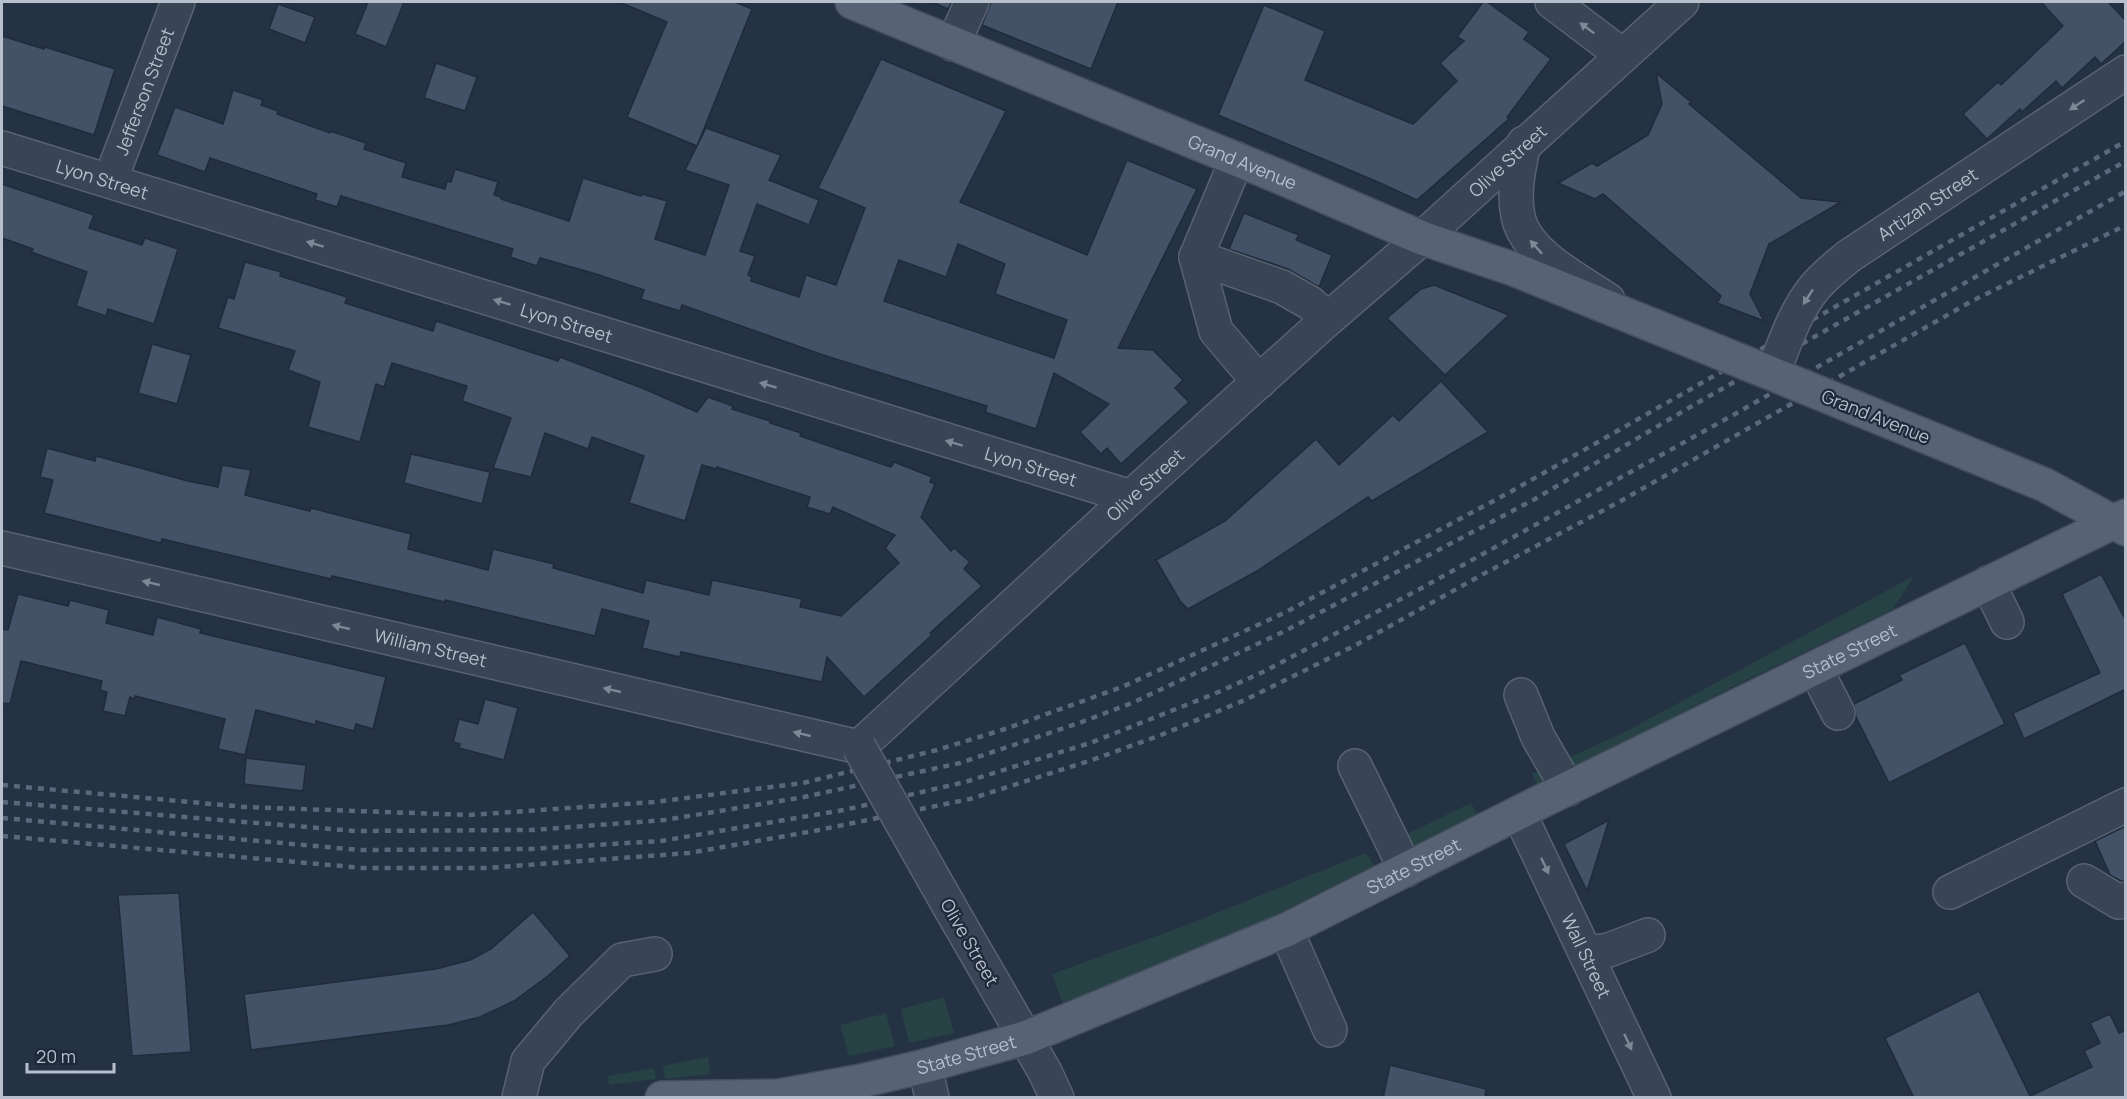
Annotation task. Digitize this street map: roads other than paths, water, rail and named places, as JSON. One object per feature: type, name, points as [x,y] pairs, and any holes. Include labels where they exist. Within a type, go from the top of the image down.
[{"type":"main road","name":"Grand Avenue","points":[[852,2],[1422,237],[1516,270],[2045,485],[2122,522]]},
{"type":"main road","name":"State Street","points":[[662,1098],[779,1096],[861,1081],[925,1066],[1025,1038],[1286,930],[1815,668],[2122,522]]},
{"type":"street","name":"Jefferson Street","points":[[111,181],[178,2]]},
{"type":"street","points":[[953,44],[972,2]]},
{"type":"street","points":[[1552,2],[1622,55]]},
{"type":"street","name":"Olive Street","points":[[1057,1098],[859,747],[1131,497],[1682,2]]},
{"type":"street","name":"Artizan Street","points":[[1772,375],[1804,303],[1814,288],[1849,256],[2126,72]]},
{"type":"street","name":"Grand Avenue","points":[[1524,143],[1517,188],[1517,214],[1523,231],[1544,256],[1634,318]]},
{"type":"street","name":"Lyon Street","points":[[2,148],[1131,497]]},
{"type":"street","points":[[1237,159],[1196,257],[1216,331],[1259,382]]},
{"type":"street","points":[[1196,257],[1282,287],[1310,303],[1328,319]]},
{"type":"street","name":"William Street","points":[[2,548],[859,747]]},
{"type":"street","points":[[1988,584],[2007,622]]},
{"type":"street","points":[[1815,668],[1838,712]]},
{"type":"street","points":[[1521,695],[1538,737],[1568,789]]},
{"type":"street","points":[[1355,766],[1406,870]]},
{"type":"street","points":[[1950,892],[2126,805]]},
{"type":"street","name":"Wall Street","points":[[1519,813],[1654,1098]]},
{"type":"street","points":[[2084,881],[2119,902],[2126,899]]},
{"type":"street","points":[[1286,930],[1329,1030]]},
{"type":"street","points":[[1586,953],[1609,950],[1648,935]]},
{"type":"street","points":[[519,1098],[528,1061],[570,1012],[622,960],[655,954]]},
{"type":"street","points":[[925,1066],[932,1098]]},
{"type":"railway","points":[[2,785],[245,807],[469,815],[654,802],[803,783],[937,750],[1005,729],[1122,687],[1284,613],[1512,491],[2126,141]]},
{"type":"railway","points":[[2,802],[355,831],[532,830],[665,820],[804,797],[960,763],[1132,703],[1285,631],[1535,499],[1697,403],[2126,161]]},
{"type":"railway","points":[[2,818],[360,850],[530,849],[661,841],[844,810],[965,782],[1090,743],[1214,694],[1265,671],[1418,590],[1735,414],[2126,191]]},
{"type":"railway","points":[[2,836],[364,868],[487,868],[689,853],[814,831],[970,799],[1161,735],[1245,700],[1354,646],[1619,502],[1972,301],[2126,225]]}]
